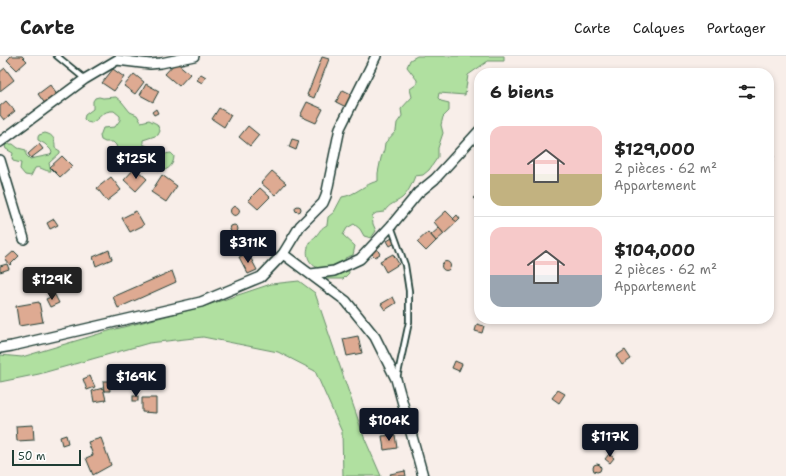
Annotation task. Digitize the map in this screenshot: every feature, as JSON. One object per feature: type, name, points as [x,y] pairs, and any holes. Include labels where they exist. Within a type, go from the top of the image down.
[{"type":"street","points":[[0,142],[85,80],[119,58],[150,64],[194,56]]},
{"type":"street","points":[[0,348],[201,302],[261,277],[283,254],[300,226],[324,203],[340,128],[376,56]]},
{"type":"street","points":[[311,274],[334,271],[360,259],[391,226],[418,193],[435,179],[474,136]]},
{"type":"street","points":[[0,160],[24,239]]},
{"type":"street","points":[[283,254],[346,301],[375,337],[396,379],[423,476]]},
{"type":"lane","points":[[57,56],[85,80]]},
{"type":"lane","points":[[391,226],[405,265],[410,291],[409,322],[396,379]]},
{"type":"green space","points":[[417,56],[504,56],[504,61],[488,61],[478,68],[474,68],[474,71],[468,75],[465,95],[439,93],[438,98],[441,101],[449,103],[449,111],[443,117],[441,125],[443,133],[438,148],[438,157],[429,170],[423,175],[415,176],[408,191],[402,198],[390,205],[384,212],[376,213],[372,216],[376,231],[371,238],[364,236],[360,229],[354,224],[347,228],[343,235],[355,246],[353,255],[345,258],[349,273],[343,279],[327,279],[320,275],[318,268],[309,260],[307,253],[309,245],[323,227],[327,225],[328,217],[334,212],[342,197],[352,194],[368,184],[378,181],[378,173],[385,143],[396,131],[397,123],[402,116],[401,109],[412,97],[410,89],[417,84],[417,80],[407,67],[410,60]]},
{"type":"green space","points":[[116,97],[130,112],[137,115],[141,122],[149,120],[157,124],[160,131],[158,135],[143,140],[143,144],[151,148],[155,156],[171,153],[174,156],[171,166],[168,169],[157,169],[154,166],[153,161],[137,161],[134,159],[136,152],[134,148],[130,148],[126,155],[118,153],[116,145],[113,142],[105,142],[101,140],[100,136],[103,128],[115,127],[120,120],[120,116],[114,111],[110,111],[104,113],[91,123],[87,122],[84,119],[85,115],[93,109],[93,101],[95,98]]},
{"type":"green space","points":[[45,133],[52,137],[55,148],[60,151],[60,153],[49,163],[51,171],[35,168],[31,176],[25,175],[20,169],[21,163],[13,161],[13,153],[6,149],[5,146],[7,144],[13,144],[18,148],[26,150],[26,155],[30,159],[50,155],[52,153],[51,150],[38,140],[39,135]]},
{"type":"green space","points":[[299,281],[315,293],[364,437],[381,476],[343,476],[342,432],[315,371],[278,352],[203,337],[149,343],[39,374],[0,382],[0,355],[22,357],[112,330],[205,306],[271,284]]},
{"type":"building","points":[[11,56],[22,56],[27,61],[17,70],[7,60]]},
{"type":"building","points":[[322,57],[329,59],[314,98],[307,95]]},
{"type":"building","points":[[176,62],[190,74],[179,86],[165,74]]},
{"type":"building","points":[[5,68],[14,80],[0,91],[0,72]]},
{"type":"building","points":[[113,69],[124,77],[114,91],[102,83]]},
{"type":"building","points":[[134,74],[144,82],[135,94],[124,86]]},
{"type":"building","points":[[201,74],[206,77],[202,83],[197,80]]},
{"type":"building","points":[[146,84],[159,91],[153,102],[140,95]]},
{"type":"building","points":[[50,85],[58,96],[46,105],[38,94]]},
{"type":"building","points":[[343,90],[353,95],[346,107],[336,102]]},
{"type":"building","points":[[6,101],[15,111],[4,120],[0,115],[0,106]]},
{"type":"building","points":[[307,102],[323,109],[316,123],[300,116]]},
{"type":"building","points":[[219,108],[231,115],[224,127],[212,119]]},
{"type":"building","points":[[156,109],[158,113],[154,115],[152,112]]},
{"type":"building","points":[[248,126],[259,135],[250,146],[239,137]]},
{"type":"building","points":[[292,139],[299,141],[296,150],[289,147]]},
{"type":"building","points":[[39,144],[43,149],[31,158],[28,154]]},
{"type":"building","points":[[62,156],[72,166],[60,177],[50,167]]},
{"type":"building","points":[[135,168],[147,179],[136,191],[124,180]]},
{"type":"building","points":[[272,171],[286,183],[275,195],[261,183]]},
{"type":"building","points":[[162,175],[177,186],[166,202],[151,192]]},
{"type":"building","points":[[111,177],[121,190],[107,201],[97,188]]},
{"type":"building","points":[[260,188],[270,197],[258,209],[248,200]]},
{"type":"building","points":[[235,206],[240,211],[235,216],[230,211]]},
{"type":"building","points":[[298,206],[301,209],[298,212],[295,209]]},
{"type":"building","points":[[136,211],[144,225],[130,232],[122,218]]},
{"type":"building","points":[[446,211],[457,222],[444,234],[434,222]]},
{"type":"building","points":[[457,215],[460,219],[457,222],[453,219]]},
{"type":"building","points":[[54,219],[58,225],[50,229],[47,223]]},
{"type":"building","points":[[232,225],[236,225],[238,229],[236,233],[232,233],[230,231],[230,227]]},
{"type":"building","points":[[439,228],[444,234],[436,241],[431,235]]},
{"type":"building","points":[[428,232],[436,241],[426,251],[417,242]]},
{"type":"building","points":[[392,238],[395,243],[390,246],[387,241]]},
{"type":"building","points":[[377,249],[380,254],[375,257],[371,253]]},
{"type":"building","points":[[109,250],[112,259],[96,266],[93,257]]},
{"type":"building","points":[[14,251],[19,256],[10,265],[5,259]]},
{"type":"building","points":[[248,253],[257,270],[248,274],[239,257]]},
{"type":"building","points":[[393,254],[399,264],[386,272],[380,261]]},
{"type":"building","points":[[444,262],[448,262],[450,266],[448,270],[444,270],[442,268],[442,264]]},
{"type":"building","points":[[7,264],[9,269],[0,272],[0,266]]},
{"type":"building","points":[[172,271],[176,282],[118,308],[113,297]]},
{"type":"building","points":[[55,295],[59,303],[50,307],[46,299]]},
{"type":"building","points":[[393,297],[396,303],[385,310],[381,304]]},
{"type":"building","points":[[39,302],[43,322],[19,326],[16,306]]},
{"type":"building","points":[[477,324],[484,326],[482,333],[475,331]]},
{"type":"building","points":[[358,336],[362,353],[347,356],[343,339]]},
{"type":"building","points":[[625,350],[631,359],[622,365],[616,356]]},
{"type":"building","points":[[455,361],[462,364],[459,371],[452,368]]},
{"type":"building","points":[[90,376],[95,387],[87,390],[83,379]]},
{"type":"building","points":[[103,381],[109,381],[110,391],[104,391]]},
{"type":"building","points":[[103,388],[106,400],[94,402],[92,391]]},
{"type":"building","points":[[558,390],[565,394],[559,403],[552,398]]},
{"type":"building","points":[[133,396],[138,396],[138,401],[133,401]]},
{"type":"building","points":[[142,398],[156,398],[156,413],[142,412]]},
{"type":"building","points":[[33,425],[34,440],[17,441],[16,426]]},
{"type":"building","points":[[66,435],[68,443],[62,445],[60,437]]},
{"type":"building","points":[[395,435],[397,448],[384,450],[382,436]]},
{"type":"building","points":[[101,438],[111,465],[93,475],[86,458],[93,455],[88,442]]},
{"type":"building","points":[[609,454],[614,458],[610,463],[605,459]]},
{"type":"building","points":[[597,464],[600,465],[600,471],[597,472],[594,471],[593,468],[594,465]]},
{"type":"building","points":[[405,471],[406,476],[391,476],[390,474]]}]
